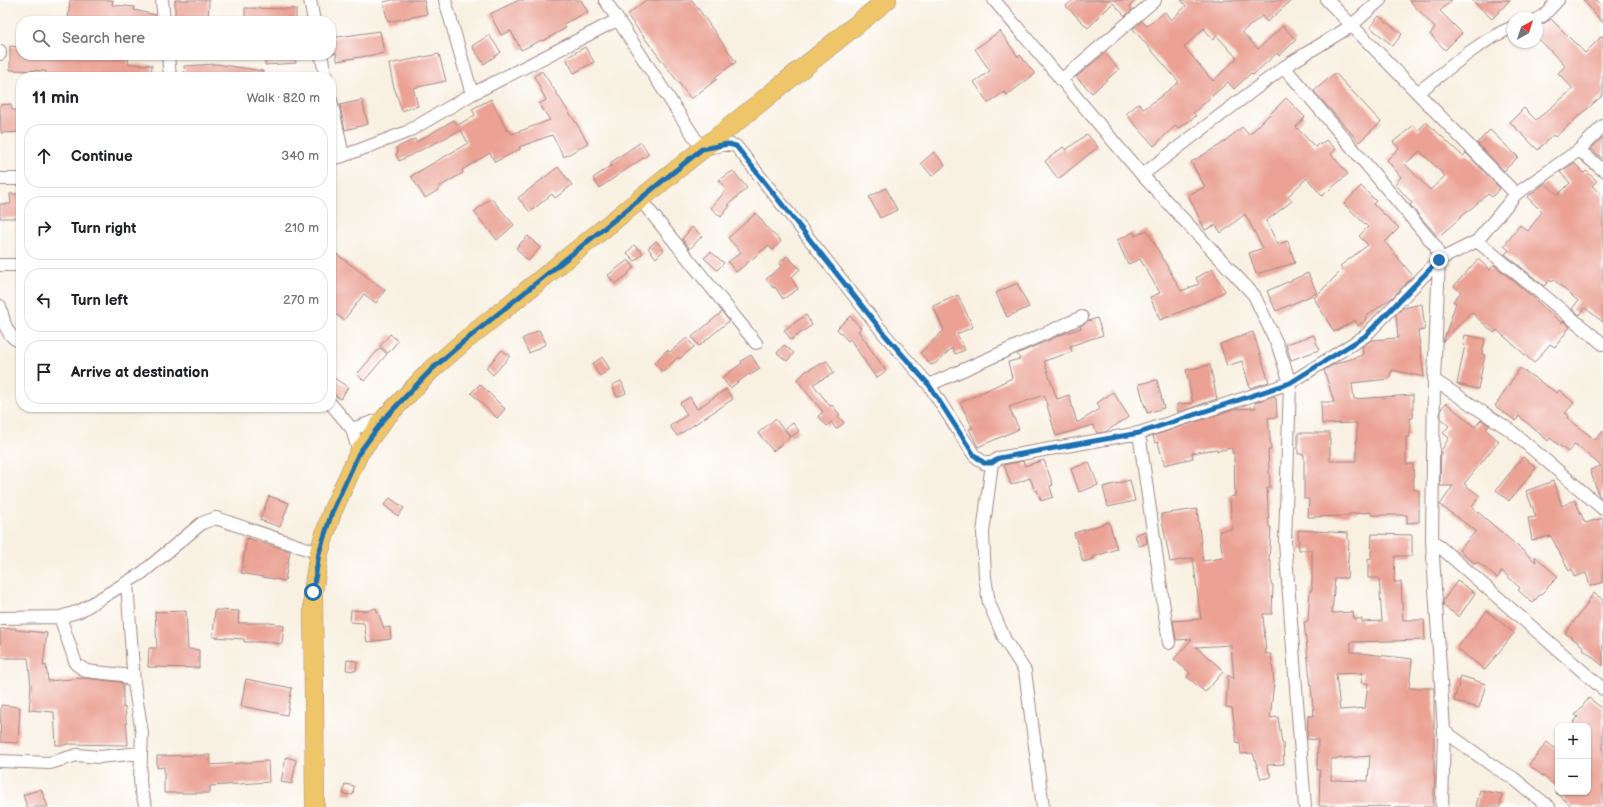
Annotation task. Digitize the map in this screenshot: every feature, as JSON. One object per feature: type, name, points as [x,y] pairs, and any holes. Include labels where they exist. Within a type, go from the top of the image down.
[{"type":"main road","points":[[315,807],[313,592],[319,553],[332,512],[359,453],[385,418],[431,370],[462,343],[887,0]]},
{"type":"street","points":[[162,0],[164,16]]},
{"type":"street","points":[[310,0],[313,16]]},
{"type":"street","points":[[445,0],[472,94]]},
{"type":"street","points":[[605,0],[702,149],[728,144],[736,146],[885,335],[929,385],[974,455],[984,463],[992,463],[999,458],[1139,433],[1290,383],[1365,336],[1439,260],[1477,241],[1516,194],[1580,150],[1603,126]]},
{"type":"street","points":[[994,0],[1142,175],[1254,295],[1278,346],[1290,383],[1285,542],[1305,807]]},
{"type":"street","points":[[1061,80],[1155,0]]},
{"type":"street","points":[[1327,0],[1516,194]]},
{"type":"street","points":[[1142,175],[1284,67],[1352,26],[1380,0]]},
{"type":"street","points":[[1543,16],[1558,0]]},
{"type":"street","points":[[337,158],[407,132],[472,94],[617,20]]},
{"type":"street","points":[[1417,93],[1475,49],[1497,34],[1507,30]]},
{"type":"street","points":[[168,60],[170,72]]},
{"type":"street","points":[[323,60],[325,72]]},
{"type":"street","points":[[1284,67],[1436,247],[1439,260],[1434,380],[1432,540],[1444,731],[1442,807]]},
{"type":"street","points":[[1580,150],[1603,170]]},
{"type":"street","points":[[0,179],[16,179]]},
{"type":"street","points":[[640,198],[756,343]]},
{"type":"street","points":[[1477,241],[1603,344]]},
{"type":"street","points":[[0,265],[16,265]]},
{"type":"street","points":[[0,306],[7,332],[16,339]]},
{"type":"street","points":[[929,385],[1082,317]]},
{"type":"street","points":[[1434,380],[1510,430],[1603,509]]},
{"type":"street","points":[[336,410],[352,429],[359,453]]},
{"type":"street","points":[[352,429],[385,418]]},
{"type":"street","points":[[1139,433],[1169,643]]},
{"type":"street","points":[[992,463],[983,533],[985,577],[989,603],[1005,640],[1025,671],[1043,807]]},
{"type":"street","points":[[0,618],[60,617],[80,611],[142,573],[202,523],[216,518],[319,553]]},
{"type":"street","points":[[1432,540],[1603,689]]},
{"type":"street","points":[[127,583],[134,683],[142,733],[141,791],[146,807]]},
{"type":"street","points":[[60,617],[76,664],[86,672],[123,675],[134,683]]},
{"type":"street","points":[[1444,731],[1496,768],[1512,777],[1549,807]]},
{"type":"street","points":[[0,761],[50,763],[77,756],[99,757],[141,752]]},
{"type":"building","points":[[70,0],[113,0],[112,5],[135,7],[134,10],[156,15],[156,16],[68,16]]},
{"type":"building","points":[[175,0],[209,0],[208,16],[175,16]]},
{"type":"building","points":[[393,0],[424,0],[427,14],[388,22],[383,2]]},
{"type":"building","points":[[519,0],[581,0],[588,12],[563,24],[566,28],[543,41],[542,40],[521,50],[511,31],[501,35],[490,14]]},
{"type":"building","points":[[646,0],[692,0],[736,62],[715,77],[717,79],[691,99],[627,15]]},
{"type":"building","points":[[1073,0],[1136,0],[1130,6],[1132,10],[1125,16],[1113,3],[1088,28],[1066,6]]},
{"type":"building","points":[[1181,0],[1292,0],[1267,22],[1262,16],[1242,32],[1258,49],[1283,26],[1296,40],[1279,56],[1277,53],[1253,75],[1251,73],[1234,89],[1228,82],[1193,113],[1196,116],[1178,129],[1175,126],[1154,146],[1126,114],[1139,103],[1144,109],[1179,82],[1133,29],[1142,21],[1147,26],[1165,12],[1171,20],[1186,6]],"holes":[[[1204,28],[1213,40],[1217,36],[1237,58],[1213,81],[1184,47]]]},
{"type":"building","points":[[1409,0],[1452,0],[1440,11],[1462,33],[1445,50],[1430,34],[1435,28]]},
{"type":"building","points":[[1472,0],[1510,0],[1492,19]]},
{"type":"building","points":[[1583,0],[1597,0],[1603,7],[1603,23]]},
{"type":"building","points":[[245,8],[296,9],[296,16],[245,16]]},
{"type":"building","points":[[1379,16],[1402,34],[1393,46],[1370,27]]},
{"type":"building","points":[[1551,19],[1585,53],[1603,35],[1603,95],[1555,137],[1553,135],[1538,150],[1510,122],[1524,108],[1536,120],[1573,89],[1558,73],[1565,66],[1543,43],[1543,24]]},
{"type":"building","points":[[380,31],[384,53],[337,61],[336,37]]},
{"type":"building","points":[[1000,31],[1018,57],[1020,55],[1035,74],[1007,95],[1004,92],[988,103],[974,82],[990,71],[975,49]]},
{"type":"building","points":[[489,35],[501,52],[484,64],[472,46]]},
{"type":"building","points":[[10,46],[16,47],[16,60],[128,60],[128,64],[152,65],[151,72],[46,72],[10,70]]},
{"type":"building","points":[[585,47],[594,62],[574,73],[566,58]]},
{"type":"building","points":[[1105,53],[1119,69],[1092,93],[1076,77]]},
{"type":"building","points":[[439,54],[446,81],[413,88],[418,106],[402,111],[393,84],[389,64]]},
{"type":"building","points":[[265,60],[296,60],[296,63],[265,65]]},
{"type":"building","points":[[216,64],[263,72],[185,72],[184,66]]},
{"type":"building","points":[[542,71],[588,143],[564,157],[552,135],[519,147],[520,149],[495,162],[490,153],[462,170],[463,173],[439,187],[440,189],[425,198],[411,176],[468,143],[461,130],[399,161],[396,154],[398,152],[396,148],[415,139],[416,142],[454,120],[458,125],[475,115],[472,109],[491,99],[507,131],[509,130],[512,134],[550,120],[539,104],[546,100],[534,76]]},
{"type":"building","points":[[1335,73],[1381,122],[1359,142],[1314,91]]},
{"type":"building","points":[[1286,98],[1305,117],[1296,127],[1315,147],[1319,143],[1320,145],[1326,140],[1336,149],[1331,154],[1348,174],[1322,196],[1307,178],[1288,196],[1292,201],[1266,221],[1278,244],[1288,241],[1295,263],[1256,274],[1249,253],[1263,248],[1245,214],[1221,233],[1216,225],[1205,230],[1188,195],[1205,187],[1191,162],[1220,145],[1242,127],[1249,135]]},
{"type":"building","points":[[362,100],[368,124],[345,130],[340,105]]},
{"type":"building","points":[[11,104],[12,110],[16,110],[16,132],[1,133],[0,105]]},
{"type":"building","points":[[1426,122],[1463,156],[1466,153],[1500,188],[1492,197],[1488,194],[1438,237],[1410,205],[1412,203],[1395,184],[1401,177],[1387,160],[1399,148],[1393,142],[1414,125],[1418,131]],"holes":[[[1420,151],[1445,176],[1430,190],[1405,164]]]},
{"type":"building","points":[[1490,130],[1518,157],[1504,171],[1477,143]]},
{"type":"building","points":[[1087,134],[1098,147],[1058,179],[1045,161],[1063,147],[1066,150]]},
{"type":"building","points":[[1603,137],[1603,159],[1591,149]]},
{"type":"building","points":[[641,142],[649,154],[599,188],[593,178],[612,165],[610,163]]},
{"type":"building","points":[[934,152],[945,165],[932,176],[921,163]]},
{"type":"building","points":[[1574,163],[1584,173],[1586,171],[1597,181],[1592,186],[1603,195],[1603,322],[1585,308],[1580,315],[1572,309],[1578,301],[1554,280],[1552,282],[1550,280],[1544,286],[1505,254],[1509,250],[1504,246],[1520,225],[1528,231],[1542,212],[1527,197],[1545,183],[1558,195],[1570,183],[1560,172]]},
{"type":"building","points":[[558,167],[572,185],[555,198],[552,194],[530,212],[518,198]]},
{"type":"building","points":[[733,171],[747,188],[728,205],[730,206],[721,217],[711,208],[726,190],[719,180]]},
{"type":"building","points":[[1361,186],[1376,201],[1373,204],[1399,228],[1385,242],[1413,276],[1393,297],[1365,317],[1366,319],[1358,326],[1355,320],[1334,332],[1314,298],[1343,269],[1340,266],[1368,245],[1359,236],[1368,227],[1344,204]]},
{"type":"building","points":[[886,188],[897,210],[880,218],[869,197]]},
{"type":"building","points":[[10,194],[16,194],[16,218],[0,218],[0,204],[11,204]]},
{"type":"building","points":[[491,198],[514,225],[497,240],[474,212]]},
{"type":"building","points":[[756,213],[769,230],[781,241],[773,250],[768,246],[736,272],[728,262],[741,252],[728,238]]},
{"type":"building","points":[[692,227],[702,236],[690,249],[682,239]]},
{"type":"building","points":[[1147,230],[1181,291],[1199,284],[1196,278],[1212,269],[1225,291],[1212,299],[1160,320],[1150,297],[1160,293],[1140,259],[1128,264],[1117,240],[1134,232],[1135,236]]},
{"type":"building","points":[[528,236],[540,248],[528,261],[516,248]]},
{"type":"building","points":[[656,241],[664,250],[656,258],[648,248]]},
{"type":"building","points":[[634,245],[643,253],[635,261],[627,253]]},
{"type":"building","points":[[711,252],[724,263],[717,270],[704,258]]},
{"type":"building","points":[[336,254],[385,290],[376,303],[364,294],[344,320],[336,314]]},
{"type":"building","points":[[787,256],[800,269],[791,278],[798,289],[783,299],[775,287],[773,288],[766,279],[782,266],[779,263]]},
{"type":"building","points":[[1478,259],[1490,270],[1494,265],[1562,323],[1563,321],[1570,327],[1555,347],[1550,344],[1534,363],[1497,330],[1494,333],[1471,312],[1443,342],[1456,303],[1453,301],[1461,292],[1454,286]]},
{"type":"building","points":[[628,260],[634,267],[628,273],[629,274],[615,284],[608,275]]},
{"type":"building","points":[[1308,273],[1317,293],[1276,311],[1267,291]]},
{"type":"building","points":[[1017,283],[1029,307],[1007,317],[996,293]]},
{"type":"building","points":[[958,295],[973,327],[957,334],[965,350],[955,354],[952,348],[936,363],[931,365],[920,353],[944,330],[933,306]]},
{"type":"building","points":[[1422,304],[1425,330],[1418,331],[1424,377],[1392,370],[1389,379],[1352,383],[1354,399],[1413,395],[1413,418],[1410,418],[1410,437],[1406,437],[1406,464],[1413,464],[1414,490],[1419,490],[1419,522],[1407,523],[1407,515],[1371,515],[1371,512],[1349,514],[1349,516],[1308,517],[1309,499],[1304,499],[1304,454],[1298,454],[1298,433],[1330,433],[1330,461],[1356,461],[1357,423],[1322,424],[1321,402],[1334,402],[1324,370],[1335,364],[1363,355],[1362,347],[1372,340],[1398,338],[1396,314],[1403,308]]},
{"type":"building","points":[[722,312],[729,321],[699,346],[692,337]]},
{"type":"building","points":[[806,315],[812,325],[791,340],[784,330]]},
{"type":"building","points":[[850,316],[861,328],[858,331],[886,371],[876,378],[850,339],[848,341],[837,329]]},
{"type":"building","points":[[1097,318],[1103,335],[1070,346],[1072,352],[1044,361],[1057,399],[1069,395],[1077,423],[1100,409],[1097,403],[1113,392],[1129,417],[1105,432],[1097,433],[1093,425],[1056,436],[1044,395],[1009,407],[1019,429],[978,447],[969,429],[973,428],[960,403],[1012,378],[1008,362],[1020,359],[1017,354],[1060,335],[1081,328],[1080,326],[1088,321]]},
{"type":"building","points":[[539,330],[546,344],[529,353],[522,339]]},
{"type":"building","points":[[1253,332],[1269,382],[1250,388],[1242,361],[1227,366],[1220,344]]},
{"type":"building","points":[[390,334],[398,341],[388,353],[380,346]]},
{"type":"building","points":[[1314,335],[1319,350],[1291,360],[1286,344]]},
{"type":"building","points":[[1465,335],[1485,339],[1482,354],[1485,355],[1478,389],[1457,384],[1465,345],[1463,345]]},
{"type":"building","points":[[687,338],[694,347],[679,359],[678,357],[663,372],[654,363],[667,350],[670,352]]},
{"type":"building","points":[[784,345],[794,353],[787,361],[777,353]]},
{"type":"building","points":[[380,348],[387,354],[364,381],[357,374]]},
{"type":"building","points":[[502,350],[510,356],[493,375],[486,368]]},
{"type":"building","points":[[751,355],[760,369],[750,375],[749,374],[730,388],[722,378],[742,363],[741,361]]},
{"type":"building","points":[[602,357],[610,369],[600,376],[592,364]]},
{"type":"building","points":[[827,361],[834,373],[813,384],[830,406],[832,405],[840,415],[838,416],[844,423],[836,429],[831,422],[827,426],[818,416],[823,412],[797,380],[806,371]]},
{"type":"building","points":[[1210,365],[1217,399],[1178,412],[1177,404],[1193,403],[1186,370]]},
{"type":"building","points":[[1520,368],[1557,393],[1559,390],[1574,403],[1565,413],[1569,416],[1568,418],[1595,440],[1603,431],[1603,499],[1599,496],[1590,470],[1601,466],[1575,444],[1568,452],[1550,438],[1548,441],[1519,416],[1516,421],[1495,406]]},
{"type":"building","points":[[336,379],[348,387],[341,399],[336,396]]},
{"type":"building","points":[[1157,380],[1164,408],[1147,413],[1139,384]]},
{"type":"building","points":[[621,381],[626,393],[617,397],[612,385]]},
{"type":"building","points":[[480,384],[505,409],[497,418],[471,393]]},
{"type":"building","points":[[726,389],[733,399],[677,436],[670,426],[687,415],[680,403],[690,397],[697,409]]},
{"type":"building","points":[[1273,396],[1276,398],[1277,417],[1268,418],[1271,450],[1268,450],[1270,488],[1267,488],[1269,527],[1271,527],[1269,561],[1271,561],[1271,584],[1273,585],[1272,614],[1263,614],[1266,654],[1271,654],[1274,682],[1270,718],[1278,717],[1283,743],[1284,764],[1267,765],[1271,777],[1261,779],[1253,753],[1241,754],[1240,743],[1237,744],[1232,708],[1226,707],[1228,675],[1234,679],[1231,645],[1196,647],[1224,671],[1205,692],[1187,677],[1190,673],[1174,659],[1192,639],[1176,640],[1173,621],[1201,619],[1193,558],[1170,562],[1161,514],[1197,509],[1203,561],[1223,558],[1219,531],[1232,529],[1230,497],[1235,496],[1234,453],[1232,453],[1232,448],[1192,453],[1193,458],[1164,465],[1158,442],[1155,443],[1153,436],[1234,409],[1256,408],[1255,403]]},
{"type":"building","points":[[1446,403],[1475,427],[1481,420],[1489,425],[1486,430],[1499,441],[1464,484],[1480,496],[1472,507],[1536,562],[1535,556],[1558,577],[1532,603],[1518,590],[1520,588],[1502,571],[1497,578],[1478,562],[1476,564],[1459,550],[1476,531],[1440,505],[1453,486],[1440,486],[1441,451],[1449,438],[1443,433],[1449,426],[1441,419],[1441,409]]},
{"type":"building","points":[[775,419],[790,437],[773,451],[758,433]]},
{"type":"building","points":[[793,423],[799,431],[791,437],[785,429]]},
{"type":"building","points":[[1523,457],[1536,468],[1509,501],[1496,490]]},
{"type":"building","points":[[1044,460],[1053,485],[1050,486],[1053,497],[1041,501],[1030,478],[1011,485],[1004,465],[1023,461],[1025,466]]},
{"type":"building","points":[[1089,462],[1098,485],[1079,492],[1071,469]]},
{"type":"building","points":[[1130,480],[1135,501],[1108,507],[1103,487]]},
{"type":"building","points":[[1553,481],[1562,506],[1575,500],[1585,523],[1603,518],[1603,582],[1590,586],[1586,573],[1574,577],[1572,569],[1569,571],[1551,536],[1532,540],[1528,518],[1536,517],[1526,491]]},
{"type":"building","points":[[269,496],[289,503],[280,527],[260,520]]},
{"type":"building","points":[[390,498],[404,508],[398,516],[384,505]]},
{"type":"building","points":[[1109,522],[1117,549],[1083,562],[1074,533]]},
{"type":"building","points":[[1298,530],[1348,533],[1347,578],[1335,578],[1332,613],[1353,612],[1354,619],[1362,619],[1362,622],[1382,621],[1379,578],[1368,578],[1368,558],[1371,559],[1372,534],[1412,535],[1412,556],[1395,556],[1394,582],[1401,582],[1403,620],[1424,620],[1425,640],[1351,642],[1351,652],[1412,659],[1409,688],[1434,688],[1435,776],[1433,807],[1319,806],[1320,770],[1317,770],[1318,740],[1307,739],[1308,716],[1314,716],[1304,622],[1308,621],[1310,590],[1312,590],[1312,550],[1299,550]],"holes":[[[1363,673],[1361,683],[1368,683],[1365,708],[1340,710],[1336,674]],[[1370,756],[1368,781],[1331,780],[1331,759]]]},
{"type":"building","points":[[1145,531],[1147,543],[1139,546],[1135,535]]},
{"type":"building","points":[[247,538],[290,551],[285,581],[241,573]]},
{"type":"building","points":[[1457,581],[1475,593],[1459,617],[1444,606],[1443,601]]},
{"type":"building","points":[[1594,593],[1603,600],[1603,666],[1583,649],[1584,647],[1565,633]]},
{"type":"building","points":[[376,608],[384,628],[390,627],[391,639],[367,642],[364,623],[350,622],[351,610],[367,611]]},
{"type":"building","points":[[215,610],[239,611],[238,623],[271,623],[284,626],[282,644],[267,642],[244,642],[244,639],[213,637]]},
{"type":"building","points":[[186,611],[188,649],[199,650],[199,668],[148,667],[149,648],[157,648],[155,612]]},
{"type":"building","points":[[1487,611],[1514,633],[1485,670],[1457,648]]},
{"type":"building","points":[[16,628],[16,630],[47,633],[43,666],[46,665],[48,681],[84,678],[120,682],[123,684],[123,708],[125,707],[128,745],[56,745],[54,712],[29,710],[31,686],[28,658],[0,658],[0,629]]},
{"type":"building","points":[[347,660],[357,661],[356,671],[346,670]]},
{"type":"building","points":[[1461,676],[1486,684],[1479,708],[1454,701]]},
{"type":"building","points":[[246,679],[292,688],[287,715],[241,706]]},
{"type":"building","points":[[1589,698],[1603,709],[1603,807],[1573,807],[1559,795],[1591,795],[1591,723],[1573,723],[1578,717],[1575,715]]},
{"type":"building","points":[[1,705],[20,707],[18,743],[0,742]]},
{"type":"building","points":[[1547,742],[1555,749],[1555,786],[1529,765]]},
{"type":"building","points":[[210,755],[210,765],[268,761],[269,782],[210,786],[210,793],[164,793],[164,767],[157,768],[157,756]]},
{"type":"building","points":[[286,757],[296,760],[292,784],[281,782]]},
{"type":"building","points":[[345,784],[354,786],[353,795],[343,794]]},
{"type":"building","points":[[41,789],[48,807],[27,807],[23,795]]},
{"type":"building","points":[[1480,790],[1502,794],[1500,807],[1476,807]]},
{"type":"route","points":[[313,592],[319,553],[332,512],[359,453],[385,418],[431,370],[462,343],[702,149],[728,144],[736,146],[885,335],[929,385],[974,455],[984,463],[992,463],[999,458],[1139,433],[1290,383],[1365,336],[1439,260]]}]
